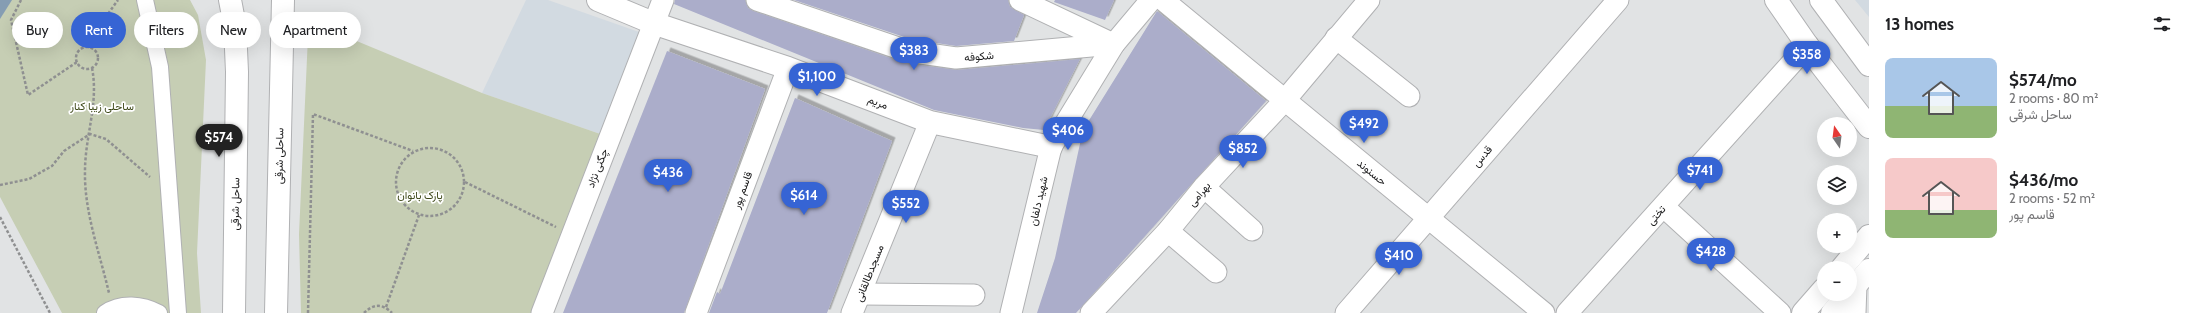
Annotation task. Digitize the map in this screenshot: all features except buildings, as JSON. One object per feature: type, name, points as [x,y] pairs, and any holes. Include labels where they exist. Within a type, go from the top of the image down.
[{"type":"main road","name":"ساحل شرقی","points":[[230,0],[235,26],[237,72],[234,313]]},
{"type":"main road","name":"ساحلی شرقی","points":[[276,313],[283,0]]},
{"type":"main road","name":"مریم","points":[[598,0],[653,23],[788,68],[930,122],[1051,147]]},
{"type":"main road","points":[[1776,0],[1869,127]]},
{"type":"main road","points":[[1821,0],[1869,65]]},
{"type":"main road","points":[[1848,261],[1869,236]]},
{"type":"main road","points":[[1803,313],[1817,297]]},
{"type":"main road","points":[[1832,313],[1842,301]]},
{"type":"street","points":[[145,0],[160,67],[178,313]]},
{"type":"street","name":"چگنی نژاد","points":[[542,313],[663,0]]},
{"type":"street","name":"شکوفه","points":[[757,0],[907,51],[956,58],[1114,44]]},
{"type":"street","points":[[1020,0],[1114,44]]},
{"type":"street","name":"شهید دلفان","points":[[1011,313],[1051,147],[1114,44],[1152,0]]},
{"type":"street","name":"حسنوند","points":[[1163,0],[1544,313]]},
{"type":"street","name":"بهرامی","points":[[1091,313],[1168,231],[1204,187],[1285,100],[1369,0]]},
{"type":"street","name":"قدس","points":[[1346,313],[1618,0]]},
{"type":"street","points":[[1336,38],[1409,96]]},
{"type":"street","name":"تختی","points":[[1567,313],[1664,207],[1808,45]]},
{"type":"street","name":"قاسم پور","points":[[696,313],[788,68]]},
{"type":"street","name":"مسجدطالقانی","points":[[852,313],[930,122]]},
{"type":"street","points":[[1204,187],[1252,230]]},
{"type":"street","points":[[1664,207],[1780,313]]},
{"type":"street","points":[[1168,231],[1216,272]]},
{"type":"street","points":[[860,294],[974,295]]},
{"type":"street","points":[[1855,301],[1855,313]]},
{"type":"street","points":[[109,310],[137,305],[159,313]]},
{"type":"path","points":[[21,0],[11,20],[28,95],[77,62]]},
{"type":"path","points":[[109,12],[118,0]]},
{"type":"path","points":[[88,48],[96,52],[98,58],[96,64],[92,68],[86,69],[80,67],[77,62],[77,56],[80,50],[88,48]]},
{"type":"path","points":[[92,68],[94,94],[85,170],[87,200],[109,310]]},
{"type":"path","points":[[308,313],[313,114],[413,151]]},
{"type":"path","points":[[90,134],[106,139],[141,171],[154,180],[169,185]]},
{"type":"path","points":[[0,185],[29,179],[52,166],[64,151],[90,134]]},
{"type":"path","points":[[430,147],[448,152],[460,165],[465,182],[460,198],[450,210],[435,216],[419,215],[405,207],[397,193],[395,177],[401,162],[413,151],[430,147]]},
{"type":"path","points":[[465,182],[558,228],[555,235]]},
{"type":"path","points":[[386,307],[419,215]]},
{"type":"path","points":[[0,216],[50,313]]},
{"type":"path","points":[[364,313],[369,307],[378,305],[386,307],[392,313]]},
{"type":"shaded area","points":[[526,0],[548,0],[639,32],[606,136],[482,93]]},
{"type":"shaded area","points":[[1855,0],[1869,0],[1869,17]]},
{"type":"green space","name":"ساحلی زیبا کنار","points":[[0,0],[190,0],[196,12],[134,12],[134,48],[198,48],[198,15],[206,60],[197,253],[201,313],[62,313],[0,197]]},
{"type":"green space","name":"پارک بانوان","points":[[361,43],[482,93],[606,136],[535,313],[301,313],[299,234],[307,48],[361,48]]},
{"type":"water","points":[[0,0],[12,0],[0,19]]}]
